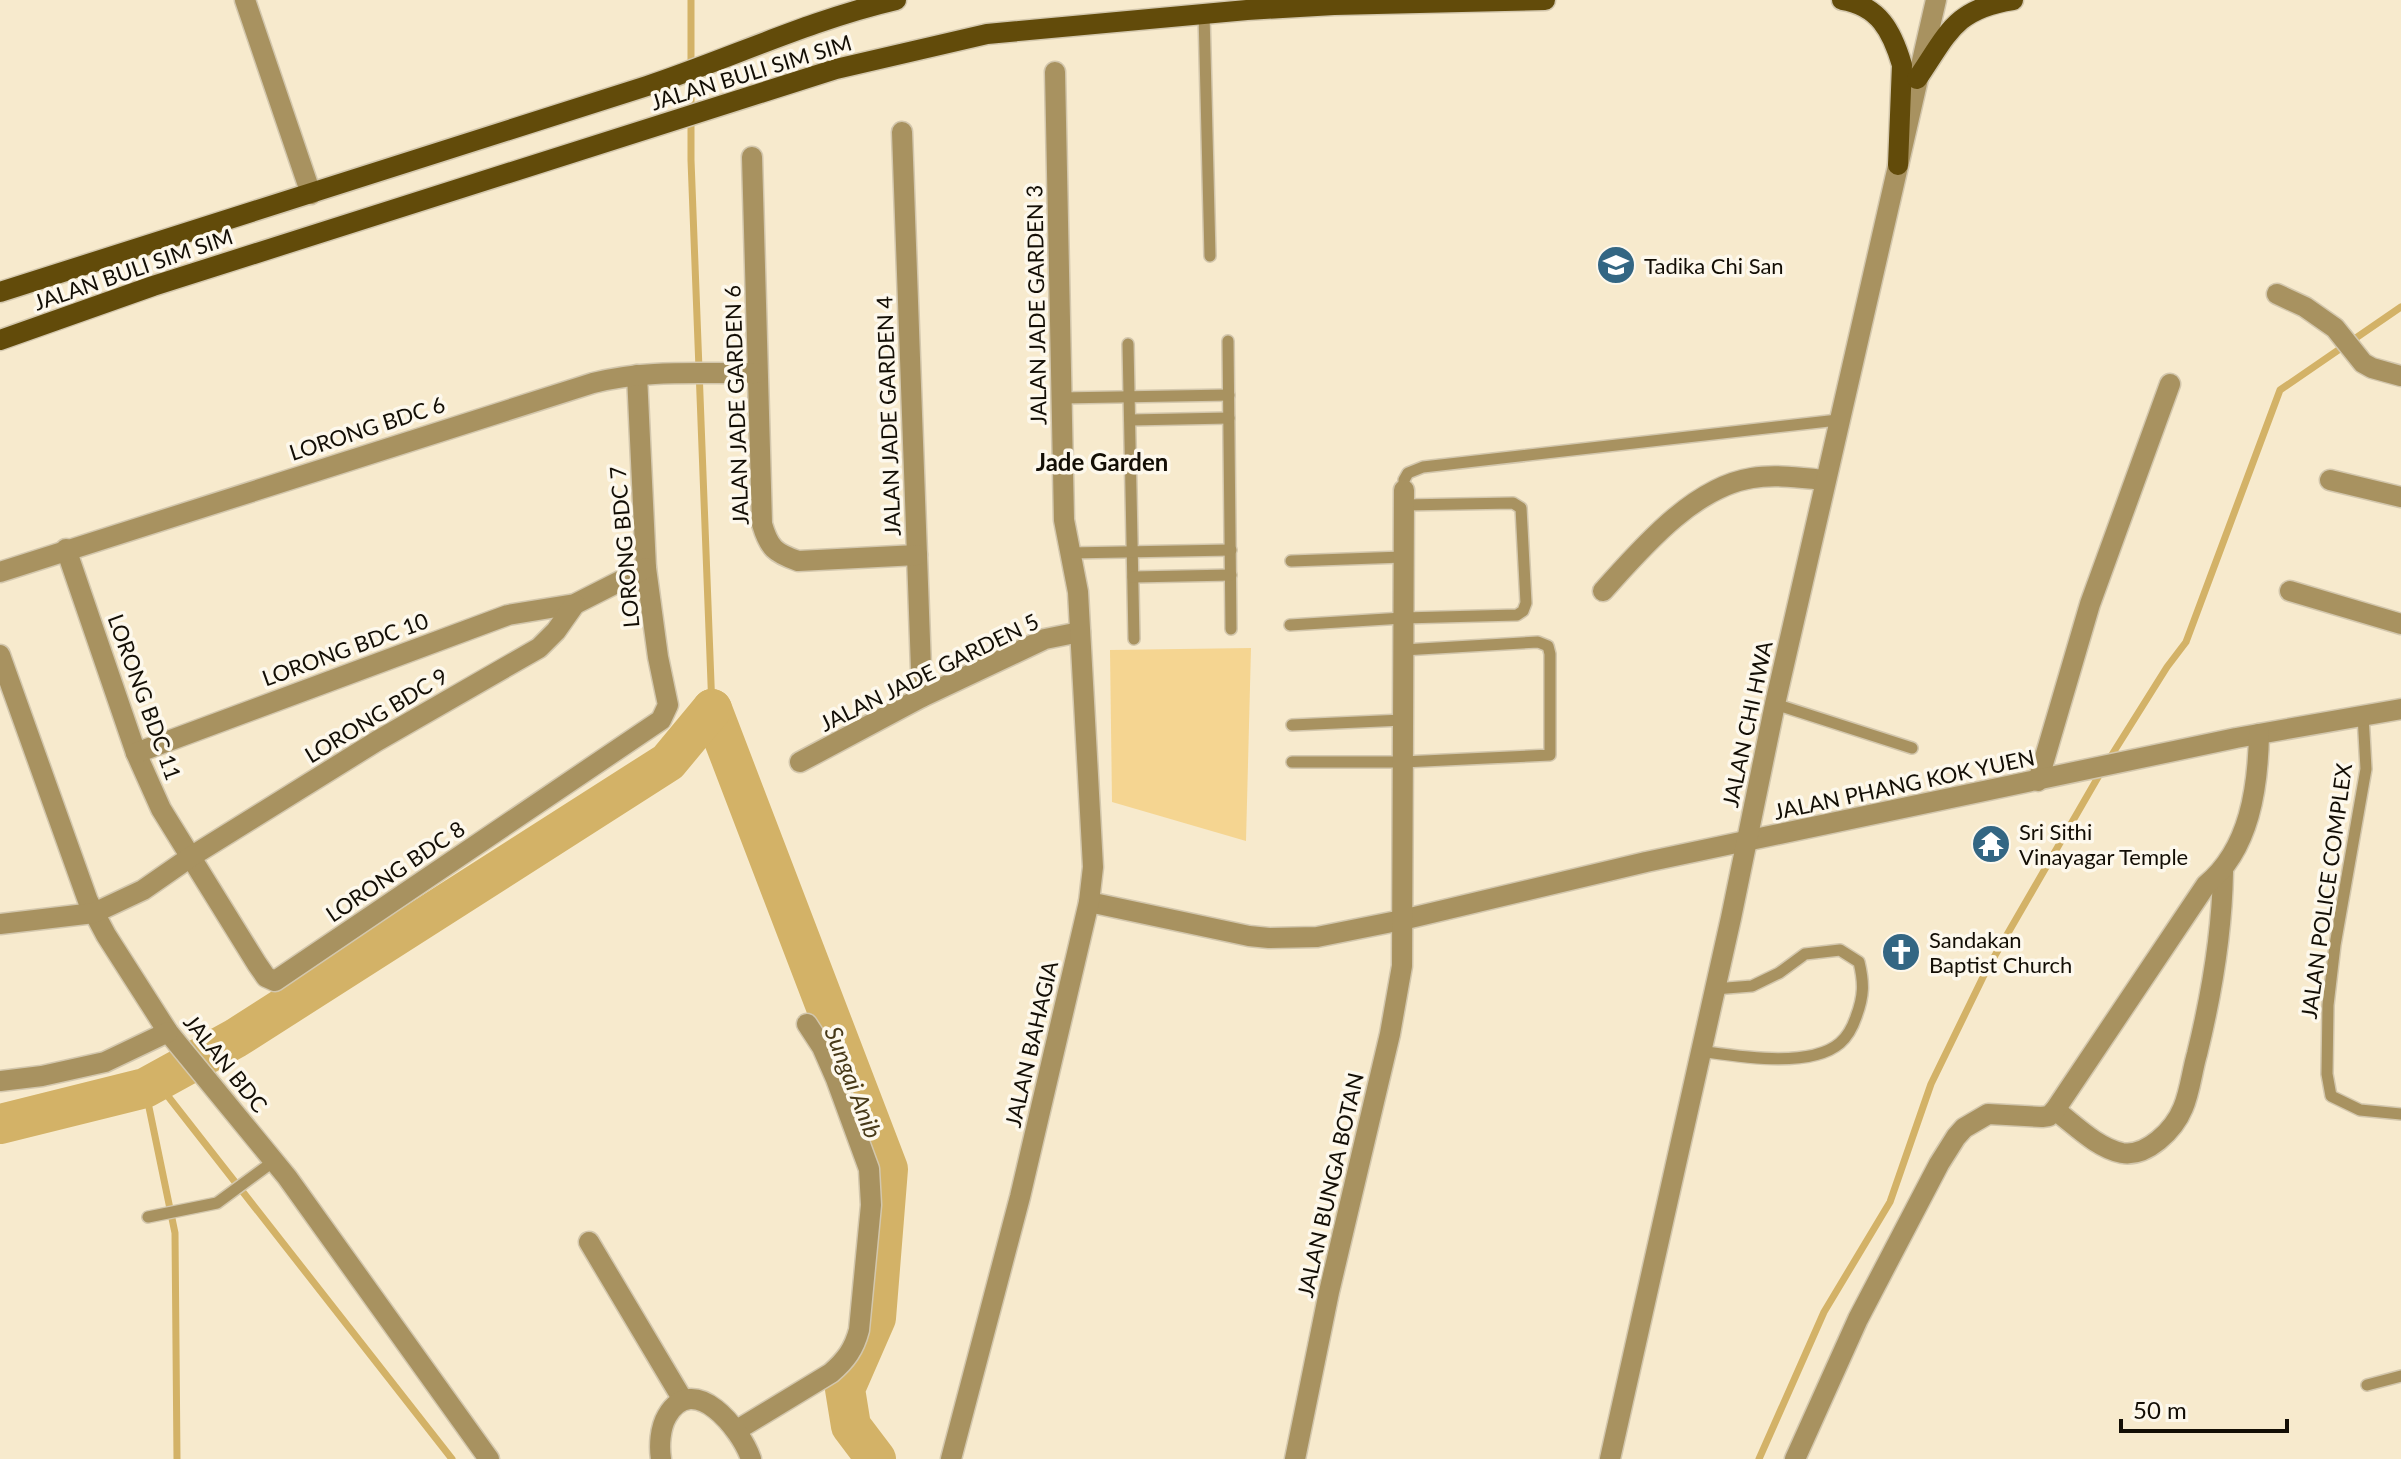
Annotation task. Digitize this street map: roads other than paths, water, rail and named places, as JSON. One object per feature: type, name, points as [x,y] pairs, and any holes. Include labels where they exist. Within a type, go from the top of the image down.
[{"type":"main road","name":"JALAN BULI SIM SIM","points":[[0,292],[647,86],[715,63],[784,34],[896,0]]},
{"type":"main road","name":"JALAN BULI SIM SIM","points":[[0,340],[100,305],[836,69],[987,34],[1204,13],[1334,5],[1545,0]]},
{"type":"main road","points":[[1842,0],[1879,17],[1897,50],[1902,65],[1898,165]]},
{"type":"main road","points":[[1917,79],[1953,26],[1964,16],[1998,2],[2013,0]]},
{"type":"main road","points":[[0,354],[100,305]]},
{"type":"street","points":[[245,0],[311,194]]},
{"type":"street","name":"JALAN CHI HWA","points":[[1610,1459],[1838,420],[1936,0]]},
{"type":"street","name":"JALAN JADE GARDEN 3","points":[[1055,72],[1064,520],[1078,592],[1080,632]]},
{"type":"street","name":"JALAN JADE GARDEN 4","points":[[902,132],[922,697]]},
{"type":"street","name":"JALAN JADE GARDEN 6","points":[[752,157],[762,524],[767,543],[781,555],[798,561],[917,555]]},
{"type":"street","points":[[2277,294],[2305,307],[2335,328],[2363,363],[2401,376]]},
{"type":"street","name":"LORONG BDC 6","points":[[0,572],[615,377],[757,373]]},
{"type":"street","name":"LORONG BDC 7","points":[[637,375],[646,568],[658,657],[667,695],[666,713]]},
{"type":"street","points":[[2038,781],[2090,604],[2170,384]]},
{"type":"street","points":[[1603,591],[1642,547],[1677,516],[1710,493],[1753,477],[1825,480]]},
{"type":"street","points":[[2330,480],[2401,497]]},
{"type":"street","name":"JALAN BUNGA BOTAN","points":[[1295,1459],[1329,1292],[1390,1034],[1402,966],[1404,498]]},
{"type":"street","name":"LORONG BDC 11","points":[[66,549],[136,753],[161,809],[192,856]]},
{"type":"street","points":[[575,604],[646,568]]},
{"type":"street","points":[[2290,591],[2401,624]]},
{"type":"street","name":"LORONG BDC 10","points":[[136,753],[508,615],[575,604]]},
{"type":"street","name":"LORONG BDC 9","points":[[0,924],[94,913],[143,890],[377,741],[539,648],[575,604]]},
{"type":"street","name":"JALAN JADE GARDEN 5","points":[[800,762],[922,697],[1045,639],[1080,632]]},
{"type":"street","name":"JALAN BAHAGIA","points":[[951,1459],[1020,1197],[1089,902],[1093,867],[1080,632]]},
{"type":"street","name":"JALAN BDC","points":[[0,655],[88,901],[106,935],[168,1032],[274,1161],[489,1459]]},
{"type":"street","name":"JALAN PHANG KOK YUEN","points":[[1089,902],[1249,936],[1317,937],[1646,862],[2069,773],[2401,709]]},
{"type":"street","name":"LORONG BDC 8","points":[[192,856],[257,964],[266,977],[275,981],[635,738],[666,713]]},
{"type":"street","points":[[1795,1459],[1858,1319],[1956,1137],[1964,1128],[1988,1114],[2049,1116],[2206,885],[2223,872],[2240,839],[2258,777],[2259,734]]},
{"type":"street","points":[[2055,1110],[2104,1147],[2125,1154],[2147,1149],[2167,1132],[2183,1109],[2212,992],[2221,932],[2223,872]]},
{"type":"street","points":[[737,1430],[831,1373],[845,1361],[855,1346],[859,1330],[871,1205],[869,1169],[827,1058],[807,1024]]},
{"type":"street","points":[[0,1081],[42,1076],[105,1062],[168,1032]]},
{"type":"street","points":[[589,1242],[683,1400]]},
{"type":"street","points":[[661,1459],[661,1435],[665,1420],[673,1407],[683,1400],[695,1400],[722,1413],[737,1430],[751,1459]]},
{"type":"lane","points":[[1204,13],[1210,256]]},
{"type":"lane","points":[[1228,341],[1231,629]]},
{"type":"lane","points":[[1128,344],[1134,639]]},
{"type":"lane","points":[[1061,398],[1229,395]]},
{"type":"lane","points":[[1130,420],[1229,418]]},
{"type":"lane","points":[[1290,625],[1517,615],[1523,611],[1526,603],[1521,508],[1513,503],[1404,498],[1404,480],[1408,473],[1423,467],[1838,420]]},
{"type":"lane","points":[[1069,553],[1231,550]]},
{"type":"lane","points":[[1291,561],[1403,557]]},
{"type":"lane","points":[[1133,577],[1231,575]]},
{"type":"lane","points":[[1292,762],[1403,762],[1550,755],[1548,646],[1538,642],[1403,650]]},
{"type":"lane","points":[[1775,704],[1912,748]]},
{"type":"lane","name":"JALAN POLICE COMPLEX","points":[[2363,715],[2366,769],[2328,1005],[2327,1074],[2331,1096],[2360,1110],[2401,1114]]},
{"type":"lane","points":[[1292,725],[1403,720]]},
{"type":"lane","points":[[1700,1051],[1759,1059],[1824,1053],[1841,1043],[1852,1028],[1865,983],[1859,962],[1840,950],[1805,954],[1779,973],[1752,986],[1714,989]]},
{"type":"lane","points":[[154,1216],[217,1203],[274,1161]]},
{"type":"lane","points":[[2367,1385],[2401,1376]]},
{"type":"waterway","points":[[691,0],[691,160],[712,709]]},
{"type":"waterway","points":[[2108,761],[2186,642],[2280,390],[2401,307]]},
{"type":"waterway","name":"Sungai Anib","points":[[712,709],[888,1169],[876,1318],[845,1389],[851,1426],[876,1459]]},
{"type":"waterway","points":[[0,1124],[145,1088],[236,1038],[668,762],[712,709]]},
{"type":"waterway","points":[[1759,1459],[1824,1312],[1890,1202],[1931,1084],[1986,971],[2101,772]]},
{"type":"waterway","points":[[156,1081],[452,1459]]},
{"type":"waterway","points":[[145,1088],[175,1233],[177,1459]]},
{"type":"place","name":"Tadika Chi San","points":[[1616,265]]},
{"type":"place","name":"Sri Sithi Vinayagar Temple","points":[[1991,844]]},
{"type":"place","name":"Sandakan Baptist Church","points":[[1901,952]]},
{"type":"district","name":"Jade Garden","points":[[1102,461]]}]
